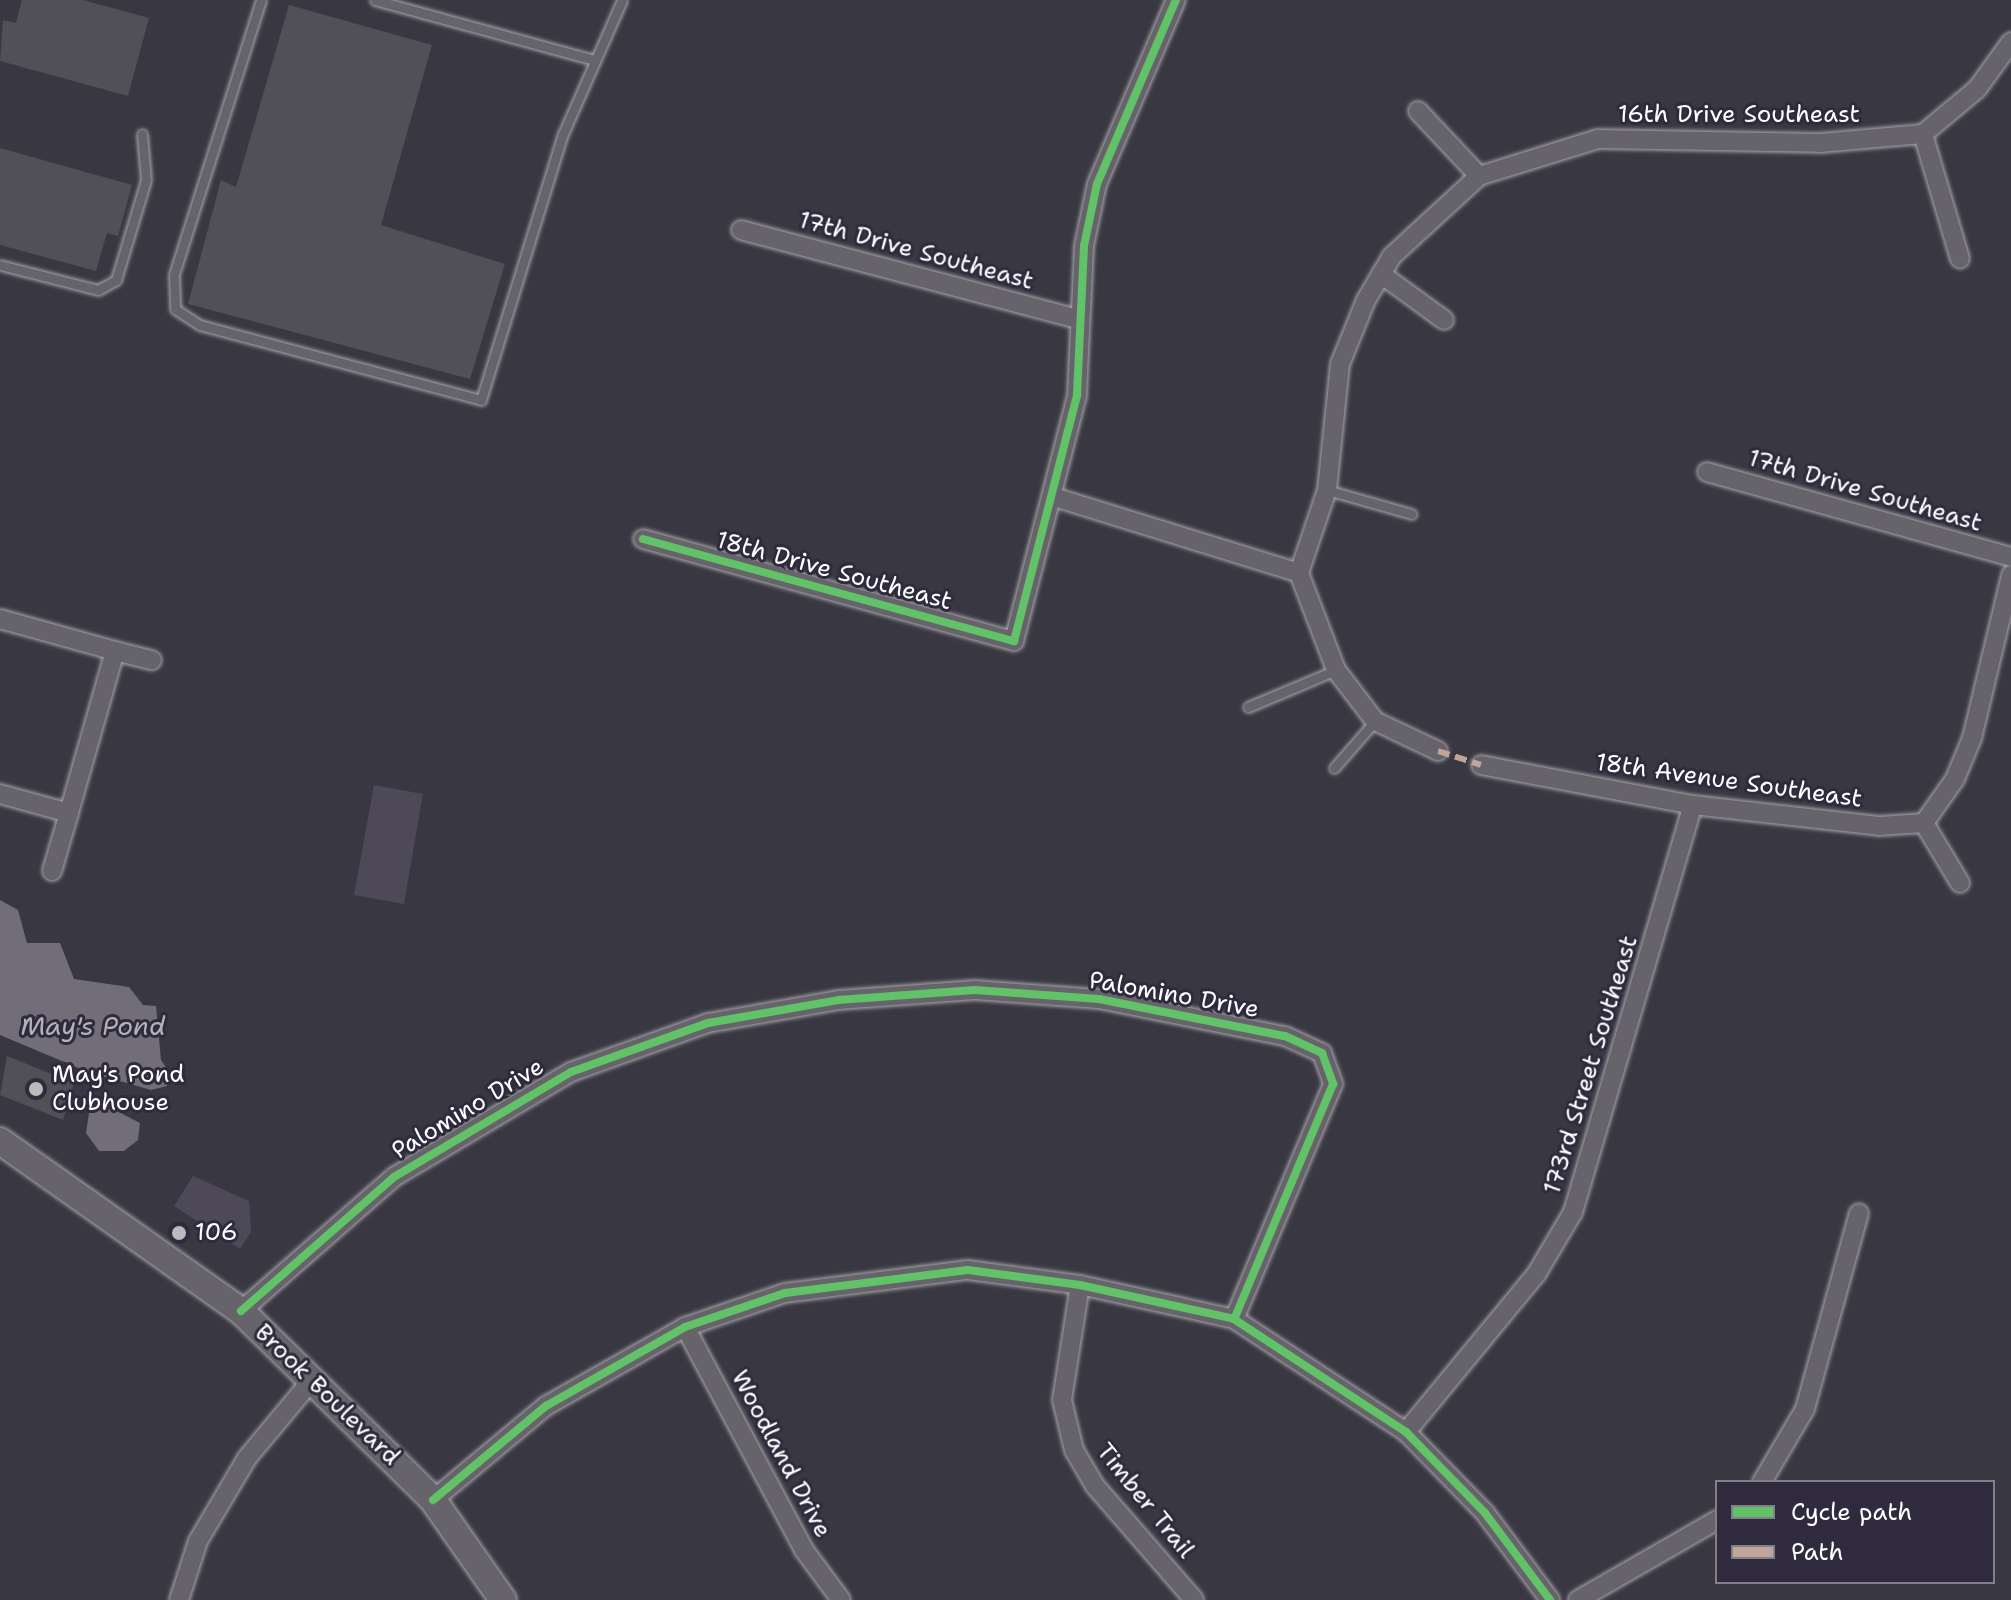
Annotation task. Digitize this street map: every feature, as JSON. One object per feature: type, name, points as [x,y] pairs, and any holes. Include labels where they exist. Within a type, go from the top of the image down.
[{"type":"street","points":[[1176,0],[1097,184],[1079,319],[1077,395],[1054,497],[1299,573]]},
{"type":"street","points":[[1960,259],[1923,134],[1977,89],[2011,42]]},
{"type":"street","points":[[1418,111],[1479,176],[1381,274],[1340,364],[1327,490],[1299,573],[1336,670],[1375,721],[1438,751]]},
{"type":"street","name":"16th Drive Southeast","points":[[1479,176],[1522,159],[1598,139],[1820,143],[1923,134]]},
{"type":"street","name":"17th Drive Southeast","points":[[741,230],[1079,319]]},
{"type":"street","points":[[1381,274],[1444,320]]},
{"type":"street","name":"17th Drive Southeast","points":[[1707,472],[2011,557]]},
{"type":"street","name":"18th Drive Southeast","points":[[643,539],[1014,641],[1054,497]]},
{"type":"street","points":[[1960,883],[1924,823],[1955,779],[1972,738],[2011,575]]},
{"type":"street","points":[[0,619],[152,660]]},
{"type":"street","points":[[52,871],[115,651]]},
{"type":"street","name":"18th Avenue Southeast","points":[[1481,765],[1693,805],[1879,826],[1924,823]]},
{"type":"street","points":[[0,794],[69,813]]},
{"type":"street","name":"173rd Street Southeast","points":[[1406,1432],[1537,1273],[1573,1212],[1693,805]]},
{"type":"street","name":"Palomino Drive","points":[[241,1311],[394,1177],[571,1072],[708,1023],[838,1000],[975,990],[1099,999],[1285,1036],[1322,1053],[1333,1084],[1234,1319]]},
{"type":"street","name":"Brook Boulevard","points":[[0,1141],[241,1311],[433,1500],[503,1600]]},
{"type":"street","points":[[1763,1480],[1805,1409],[1859,1213]]},
{"type":"street","points":[[433,1500],[546,1406],[685,1327],[785,1293],[870,1278],[968,1270],[1080,1285],[1234,1319],[1406,1432],[1485,1513],[1550,1600]]},
{"type":"street","name":"Timber Trail","points":[[1080,1285],[1062,1400],[1074,1450],[1095,1486],[1194,1600]]},
{"type":"street","name":"Woodland Drive","points":[[685,1327],[804,1550],[841,1600]]},
{"type":"street","points":[[179,1600],[198,1541],[247,1458],[312,1380]]},
{"type":"street","points":[[1578,1600],[1715,1521]]},
{"type":"lane","points":[[261,0],[174,275],[175,309],[200,325],[481,400],[563,134],[622,0]]},
{"type":"lane","points":[[375,0],[595,60]]},
{"type":"lane","points":[[0,265],[98,290],[116,280],[146,180],[142,134]]},
{"type":"lane","points":[[1327,490],[1412,514]]},
{"type":"lane","points":[[1248,707],[1336,670]]},
{"type":"lane","points":[[1334,768],[1375,721]]},
{"type":"shaded area","points":[[374,785],[423,794],[404,904],[354,895]]},
{"type":"shaded area","points":[[193,1176],[249,1201],[251,1232],[240,1249],[174,1206]]},
{"type":"water","name":"May's Pond","points":[[0,900],[18,910],[27,943],[60,943],[74,979],[129,987],[143,1005],[156,1006],[161,1060],[172,1076],[167,1086],[151,1090],[88,1072],[0,1035]]},
{"type":"water","points":[[103,1104],[140,1123],[138,1140],[124,1151],[99,1151],[86,1133],[89,1113]]},
{"type":"building","points":[[22,0],[83,0],[149,18],[128,96],[0,61],[3,20],[16,23]]},
{"type":"building","points":[[289,5],[432,45],[381,225],[505,264],[470,379],[188,304],[221,180],[236,187]]},
{"type":"building","points":[[0,148],[132,185],[118,236],[107,233],[96,271],[0,245]]},
{"type":"building","name":"May's Pond Clubhouse","points":[[7,1056],[74,1083],[63,1120],[0,1095]]},
{"type":"marked path","points":[[1438,751],[1481,765]]},
{"type":"cycle path","points":[[643,539],[1014,641],[1077,395],[1084,246],[1097,184],[1176,0]]},
{"type":"cycle path","points":[[241,1311],[394,1177],[571,1072],[708,1023],[838,1000],[975,990],[1099,999],[1285,1036],[1322,1053],[1333,1084],[1234,1319]]},
{"type":"cycle path","points":[[433,1500],[546,1406],[685,1327],[785,1293],[968,1270],[1080,1285],[1234,1319],[1406,1432],[1485,1513],[1550,1600]]},
{"type":"place","name":"May's Pond Clubhouse","points":[[36,1089]]},
{"type":"place","name":"106","points":[[179,1233]]}]
